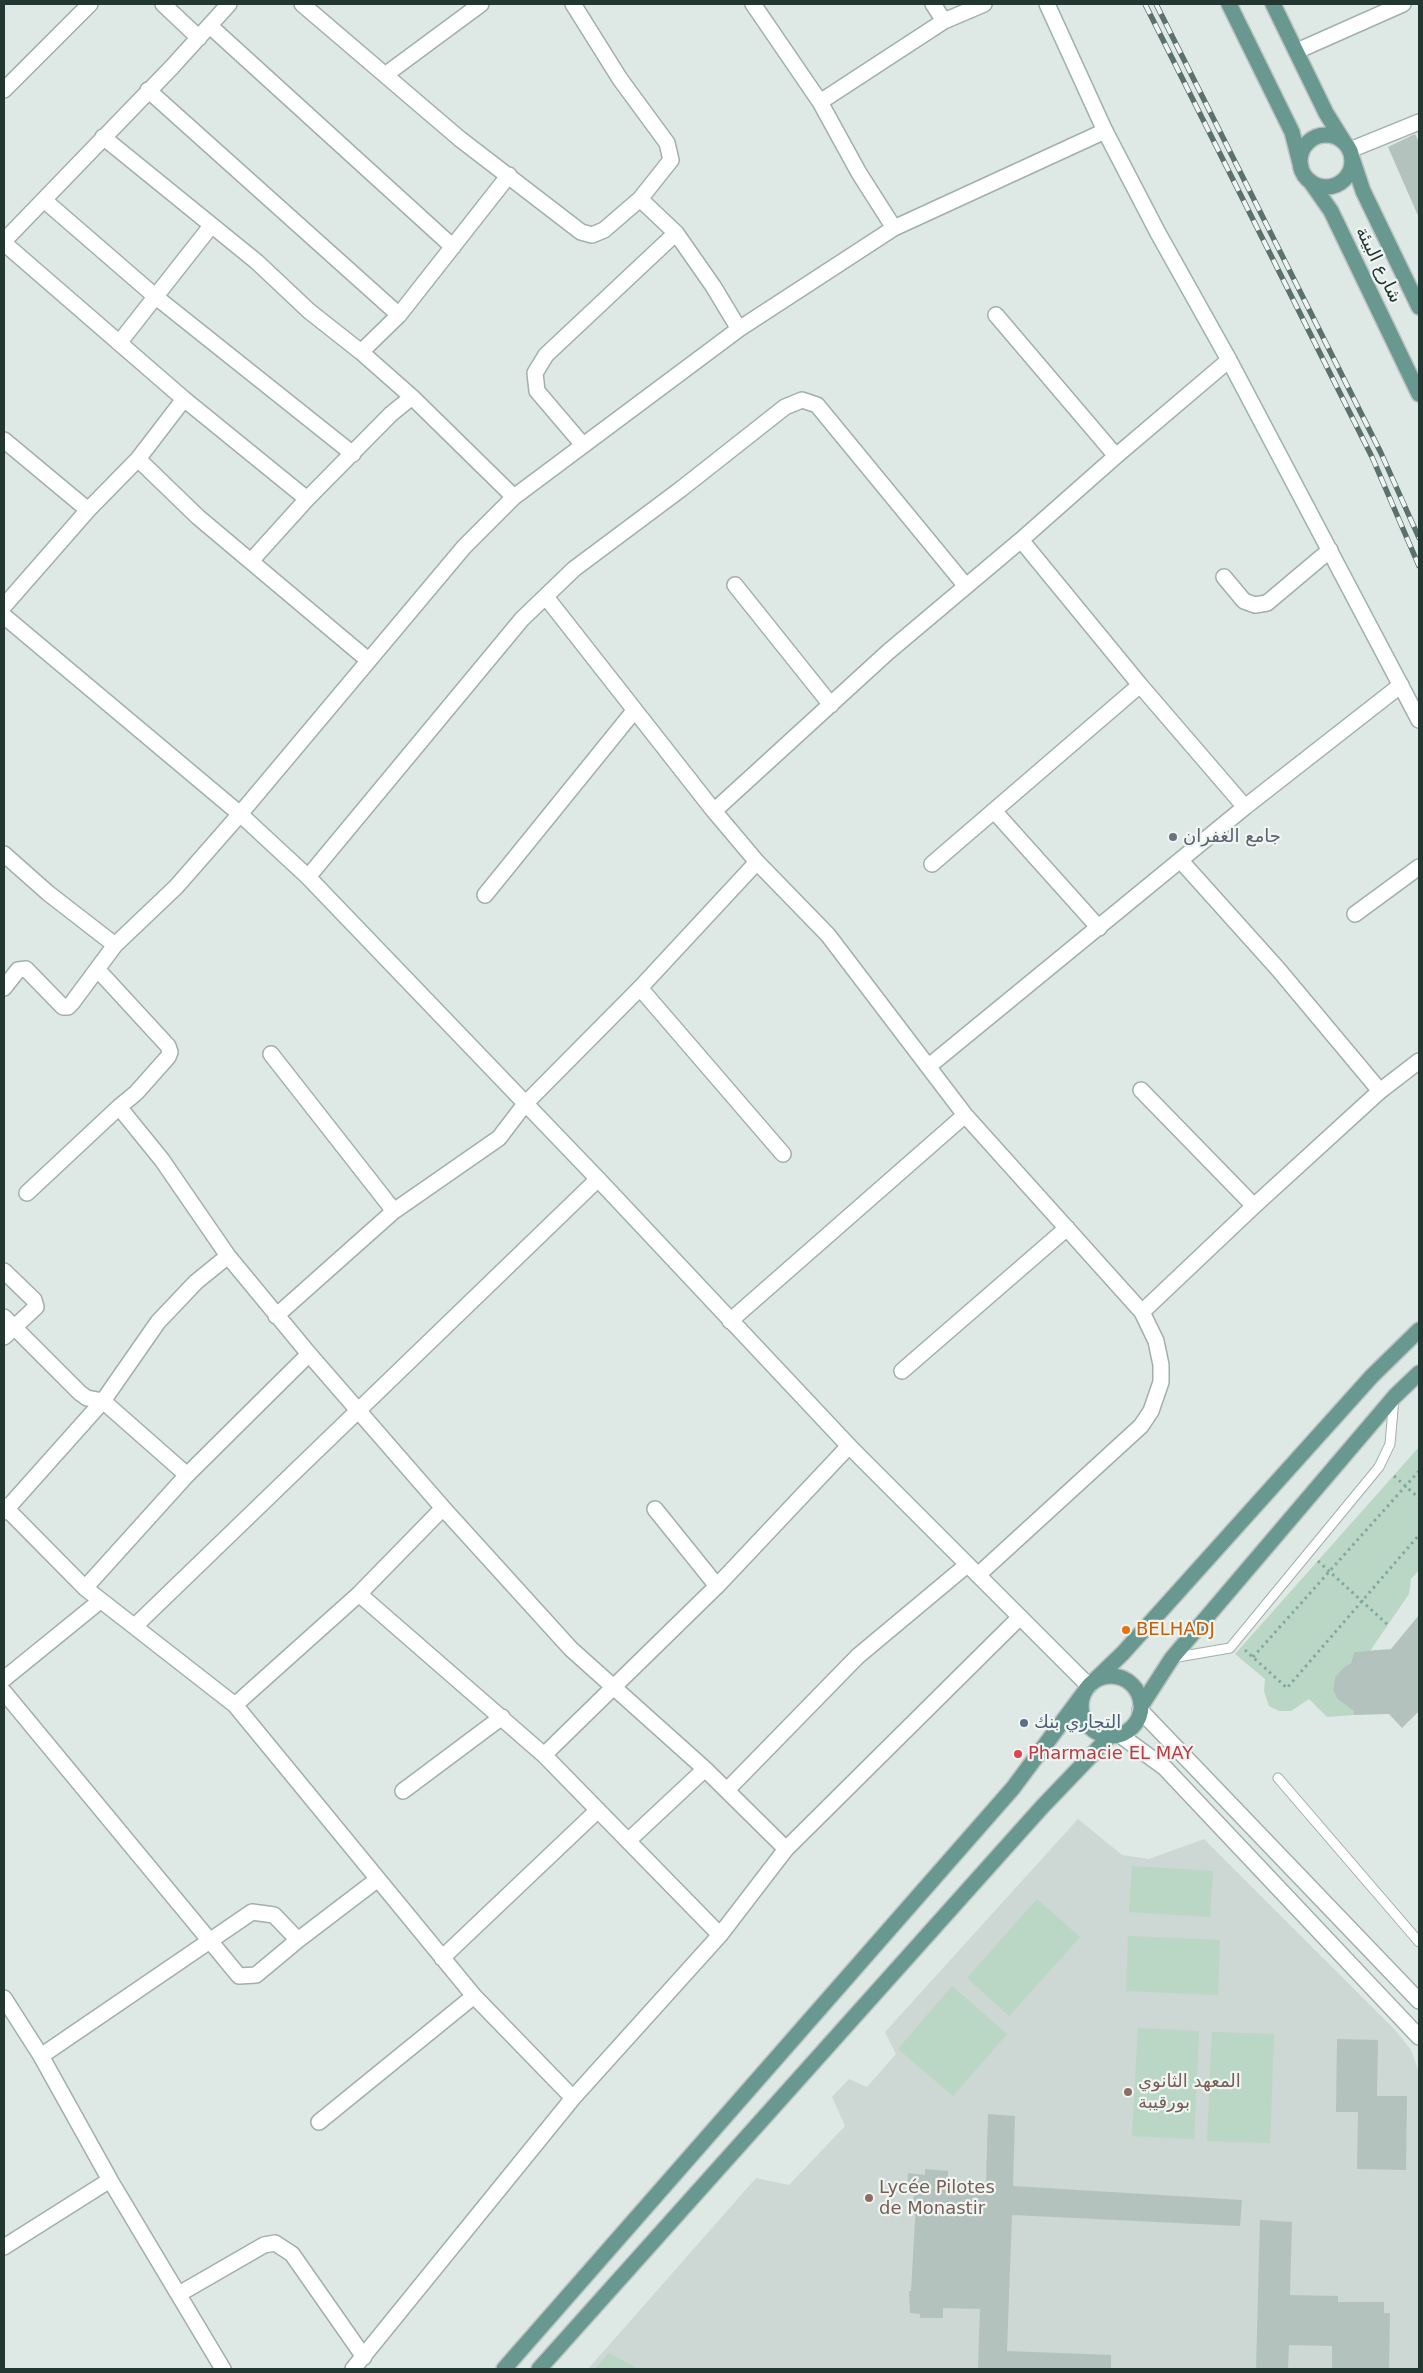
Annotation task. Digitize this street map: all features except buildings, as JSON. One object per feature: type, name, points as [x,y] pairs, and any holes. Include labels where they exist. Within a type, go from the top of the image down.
[{"type":"main road","points":[[1229,4],[1292,132],[1301,167],[1310,181],[1326,187],[1342,181],[1352,167],[1349,150],[1330,135],[1314,138],[1303,151],[1301,167]]},
{"type":"main road","name":"شارع البيئة","points":[[1274,4],[1326,113],[1349,150],[1363,191],[1419,307]]},
{"type":"main road","name":"شارع البيئة","points":[[1310,181],[1331,211],[1419,394]]},
{"type":"main road","points":[[504,2369],[1013,1788],[1089,1687],[1123,1653],[1372,1376],[1419,1330]]},
{"type":"main road","points":[[539,2369],[1042,1807],[1115,1736],[1135,1725],[1141,1708],[1172,1658],[1395,1396],[1419,1373]]},
{"type":"main road","points":[[1115,1736],[1099,1734],[1085,1722],[1081,1713],[1089,1687],[1113,1676],[1130,1682],[1140,1697],[1141,1708]]},
{"type":"street","points":[[4,90],[90,4]]},
{"type":"street","points":[[163,4],[199,38]]},
{"type":"street","points":[[229,4],[199,38],[4,242],[119,344],[307,499]]},
{"type":"street","points":[[302,4],[460,139],[581,232],[592,235],[604,230],[640,199],[667,167],[671,160],[671,152],[620,79],[573,4]]},
{"type":"street","points":[[385,75],[481,4]]},
{"type":"street","points":[[753,4],[820,102],[859,173],[894,228]]},
{"type":"street","points":[[933,4],[944,21]]},
{"type":"street","points":[[820,102],[944,21],[984,4]]},
{"type":"street","points":[[1047,4],[1105,131],[1158,233],[1229,360],[1419,720]]},
{"type":"street","points":[[1297,51],[1403,4]]},
{"type":"street","points":[[210,26],[454,247]]},
{"type":"street","points":[[148,90],[399,315]]},
{"type":"street","points":[[1349,150],[1419,122]]},
{"type":"street","points":[[4,988],[18,970],[26,969],[63,1007],[68,1007],[98,970],[115,945],[176,887],[240,814],[464,547],[514,497],[739,329],[894,228],[1105,131]]},
{"type":"street","points":[[103,137],[258,262],[309,310],[361,352],[412,397],[514,497]]},
{"type":"street","points":[[361,352],[399,315],[509,175]]},
{"type":"street","points":[[640,199],[676,233],[713,286],[739,329]]},
{"type":"street","points":[[44,200],[156,297],[353,454]]},
{"type":"street","points":[[119,344],[211,226]]},
{"type":"street","points":[[583,445],[537,392],[535,373],[546,355],[676,233]]},
{"type":"street","points":[[996,315],[1116,456]]},
{"type":"street","points":[[714,811],[888,652],[1229,360]]},
{"type":"street","points":[[251,561],[307,499],[391,414],[412,397]]},
{"type":"street","points":[[4,606],[88,510],[138,459],[184,399]]},
{"type":"street","points":[[308,877],[522,619],[574,569],[681,489],[785,407],[802,400],[817,405],[966,586]]},
{"type":"street","points":[[4,440],[88,510]]},
{"type":"street","points":[[138,459],[198,517],[368,660]]},
{"type":"street","points":[[1021,540],[1140,685],[1246,807]]},
{"type":"street","points":[[1224,577],[1244,601],[1255,605],[1267,603],[1330,550]]},
{"type":"street","points":[[735,585],[831,705]]},
{"type":"street","points":[[546,597],[714,811],[757,862],[828,936],[965,1115],[1142,1312],[1156,1341],[1161,1365],[1162,1382],[1151,1411],[1141,1426],[973,1570],[858,1656],[727,1790]]},
{"type":"street","points":[[4,616],[240,814],[308,877],[598,1179],[849,1446],[1089,1687]]},
{"type":"street","points":[[932,864],[995,812],[1140,685]]},
{"type":"street","points":[[929,1066],[1246,807],[1401,685]]},
{"type":"street","points":[[485,895],[634,711]]},
{"type":"street","points":[[995,812],[1099,928]]},
{"type":"street","points":[[4,854],[48,893],[115,945]]},
{"type":"street","points":[[1181,861],[1278,969],[1380,1092]]},
{"type":"street","points":[[276,1316],[394,1211],[499,1138],[525,1104],[640,988],[757,862]]},
{"type":"street","points":[[1356,914],[1419,867]]},
{"type":"street","points":[[28,1193],[136,1093],[168,1057],[170,1052],[168,1046],[98,970]]},
{"type":"street","points":[[640,988],[783,1154]]},
{"type":"street","points":[[271,1054],[394,1211]]},
{"type":"street","points":[[1142,1312],[1254,1206],[1380,1092],[1419,1061]]},
{"type":"street","points":[[1141,1090],[1254,1206]]},
{"type":"street","points":[[119,1107],[162,1160],[228,1256],[276,1316],[443,1508],[571,1649],[705,1769],[786,1849]]},
{"type":"street","points":[[730,1320],[965,1115]]},
{"type":"street","points":[[135,1626],[598,1179]]},
{"type":"street","points":[[902,1371],[1067,1228]]},
{"type":"street","points":[[228,1256],[196,1282],[158,1322],[102,1401],[5,1509],[100,1601],[135,1626],[235,1705],[474,1996],[573,2098]]},
{"type":"street","points":[[4,1271],[34,1300],[36,1307],[7,1327],[80,1393],[87,1398],[102,1401],[187,1475]]},
{"type":"street","points":[[85,1588],[187,1475],[309,1354]]},
{"type":"street","points":[[544,1755],[717,1586],[849,1446]]},
{"type":"street","points":[[235,1705],[359,1594],[443,1508]]},
{"type":"street","points":[[655,1509],[717,1586]]},
{"type":"street","points":[[359,1594],[544,1755],[720,1935]]},
{"type":"street","points":[[4,1679],[100,1601]]},
{"type":"street","points":[[353,2369],[573,2098],[720,1935],[786,1849],[1020,1617]]},
{"type":"street","points":[[4,1692],[239,1976],[256,1975],[298,1940],[378,1879]]},
{"type":"street","points":[[1141,1708],[1419,2001]]},
{"type":"street","points":[[403,1792],[502,1717]]},
{"type":"street","points":[[1115,1736],[1165,1768],[1419,2037]]},
{"type":"street","points":[[629,1840],[705,1769]]},
{"type":"street","points":[[442,1958],[598,1810]]},
{"type":"street","points":[[41,2056],[252,1912],[274,1915],[298,1940]]},
{"type":"street","points":[[319,2122],[474,1996]]},
{"type":"street","points":[[4,2000],[41,2056],[110,2180],[179,2294],[216,2367]]},
{"type":"street","points":[[4,2248],[110,2180]]},
{"type":"street","points":[[179,2294],[264,2245],[275,2243],[292,2254],[364,2357]]},
{"type":"lane","points":[[1172,1658],[1230,1648],[1378,1467],[1390,1444],[1395,1396]]},
{"type":"lane","points":[[1278,1778],[1419,1942]]},
{"type":"path","points":[[1253,1657],[1419,1471]]},
{"type":"path","points":[[1394,1476],[1419,1498]]},
{"type":"path","points":[[1241,1647],[1287,1688],[1419,1535]]},
{"type":"path","points":[[1318,1561],[1388,1624]]},
{"type":"shaded area","name":"المعهد الثانوي بورقيبة","points":[[1078,1819],[1122,1855],[1149,1859],[1204,1839],[1396,2031],[1411,2050],[1419,2072],[1419,2369],[588,2369],[756,2178],[789,2185],[845,2126],[832,2097],[849,2079],[867,2087],[896,2054],[885,2032]]},
{"type":"green space","points":[[1419,1447],[1419,1570],[1411,1579],[1409,1594],[1370,1651],[1354,1652],[1351,1663],[1344,1667],[1335,1677],[1333,1690],[1337,1699],[1346,1705],[1354,1704],[1354,1715],[1327,1717],[1309,1699],[1291,1711],[1279,1711],[1269,1706],[1264,1691],[1265,1679],[1235,1654]]},
{"type":"green space","points":[[1132,1866],[1213,1871],[1210,1917],[1129,1912]]},
{"type":"green space","points":[[1037,1899],[1080,1937],[1009,2016],[967,1978]]},
{"type":"green space","points":[[1128,1936],[1220,1940],[1218,1995],[1126,1991]]},
{"type":"green space","points":[[952,1986],[1007,2034],[953,2096],[898,2049]]},
{"type":"green space","points":[[1138,2028],[1199,2031],[1194,2139],[1132,2136]]},
{"type":"green space","points":[[1212,2032],[1274,2034],[1270,2143],[1207,2141]]},
{"type":"green space","points":[[609,2353],[638,2369],[595,2369]]},
{"type":"railway","points":[[1145,4],[1372,457],[1419,566]]},
{"type":"railway","points":[[1156,4],[1381,453],[1419,538]]},
{"type":"place","name":"جامع الغفران","points":[[1173,837]]},
{"type":"place","name":"BELHADJ","points":[[1126,1630]]},
{"type":"place","name":"التجاري بنك","points":[[1024,1723]]},
{"type":"place","name":"Pharmacie EL MAY","points":[[1018,1754]]},
{"type":"place","name":"المعهد الثانوي بورقيبة","points":[[1128,2092]]},
{"type":"place","name":"Lycée Pilotes de Monastir","points":[[869,2198]]}]
